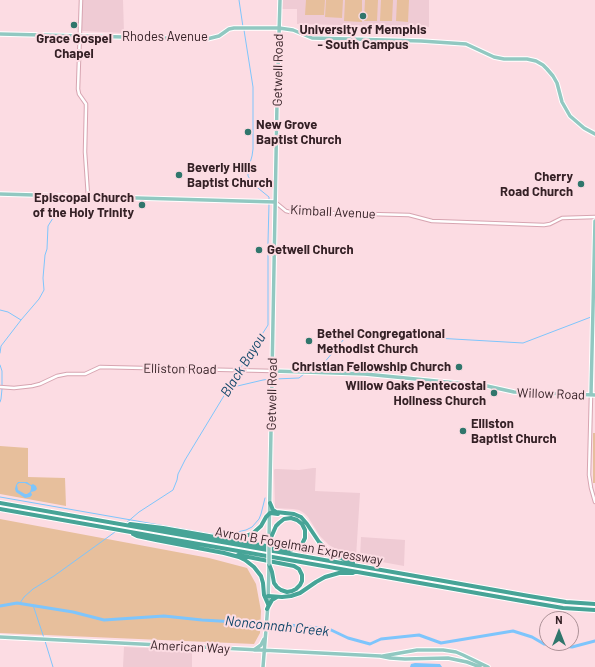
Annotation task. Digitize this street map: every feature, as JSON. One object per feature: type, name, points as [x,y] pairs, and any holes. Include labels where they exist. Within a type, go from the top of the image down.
[{"type":"highway","points":[[0,503],[117,524],[209,536],[291,550],[302,544],[305,538],[305,530],[301,523],[297,520],[291,518],[284,519],[277,524],[269,542]]},
{"type":"highway","points":[[270,503],[274,511],[296,515],[303,519],[323,546],[334,555],[346,561],[372,569]]},
{"type":"highway","name":"Avron B Fogelman Expressway","points":[[0,509],[543,605],[595,610]]},
{"type":"highway","points":[[209,536],[232,538],[247,536],[260,528],[266,517],[270,514],[284,513]]},
{"type":"highway","name":"Avron B Fogelman Expressway","points":[[134,526],[554,600],[595,604]]},
{"type":"highway","points":[[128,532],[137,536],[293,565],[301,572],[302,579],[300,585],[292,591],[287,592],[281,590],[274,583],[269,564]]},
{"type":"highway","points":[[224,553],[246,560],[257,569],[262,579],[264,596],[268,604]]},
{"type":"highway","points":[[268,596],[288,597],[297,594],[319,580],[332,575],[342,573],[365,574]]},
{"type":"highway","points":[[267,609],[272,600],[278,597]]},
{"type":"main road","name":"Getwell Road","points":[[263,667],[268,604],[280,0]]},
{"type":"main road","name":"Rhodes Avenue","points":[[0,34],[207,39],[219,36],[229,29],[243,27],[293,30],[312,38],[460,43],[470,45],[494,57],[527,59],[536,62],[547,69],[557,83],[562,102],[570,116],[584,128],[595,134]]},
{"type":"main road","name":"Kimball Avenue","points":[[0,194],[275,202]]},
{"type":"main road","points":[[593,395],[595,222]]},
{"type":"main road","name":"Willow Road","points":[[272,371],[365,374],[486,386],[514,392],[593,395]]},
{"type":"main road","points":[[254,650],[261,645],[265,636]]},
{"type":"main road","name":"American Way","points":[[0,637],[380,656],[390,658],[449,658],[480,667]]},
{"type":"main road","name":"American Way","points":[[380,656],[417,650],[443,650],[456,652],[488,667]]},
{"type":"street","points":[[81,0],[78,89],[79,94],[86,104],[85,152],[88,196]]},
{"type":"street","name":"Kimball Avenue","points":[[275,202],[290,212],[409,215],[437,221],[544,225],[550,224],[562,218],[595,217]]},
{"type":"street","name":"Elliston Road","points":[[0,388],[32,386],[57,376],[82,374],[100,367],[272,371]]},
{"type":"street","points":[[593,395],[590,478],[595,502]]},
{"type":"shaded area","points":[[82,0],[123,0],[124,33],[81,30]]},
{"type":"shaded area","name":"University of Memphis - South Campus","points":[[282,0],[429,0],[429,27],[297,24],[297,9],[282,9]]},
{"type":"shaded area","points":[[306,0],[325,0],[324,15],[305,15]]},
{"type":"shaded area","points":[[326,0],[343,0],[342,18],[325,17]]},
{"type":"shaded area","points":[[345,0],[362,0],[362,22],[344,21]]},
{"type":"shaded area","points":[[365,0],[378,0],[377,21],[364,21]]},
{"type":"shaded area","points":[[381,0],[393,0],[392,21],[380,21]]},
{"type":"shaded area","points":[[397,0],[409,0],[408,22],[396,21]]},
{"type":"shaded area","points":[[593,433],[595,433],[595,483],[593,483]]},
{"type":"shaded area","points":[[0,446],[28,448],[28,477],[65,478],[66,506],[0,494]]},
{"type":"shaded area","points":[[316,468],[315,491],[360,493],[356,557],[348,556],[329,545],[320,536],[304,513],[299,510],[275,508],[274,470],[299,470]]},
{"type":"shaded area","points":[[0,519],[209,558],[247,568],[256,584],[261,611],[260,633],[254,644],[0,633]]},
{"type":"shaded area","points":[[361,537],[405,540],[404,566],[360,558]]},
{"type":"shaded area","points":[[124,647],[192,650],[192,667],[123,667]]},
{"type":"water","points":[[18,482],[27,482],[36,486],[37,489],[31,492],[32,495],[30,497],[25,498],[16,492],[16,485]],"holes":[[[19,483],[25,483],[31,486],[30,492],[27,494],[18,490],[17,485]]]},
{"type":"water","points":[[411,664],[440,664],[442,667],[410,667]]},
{"type":"waterway","name":"Black Bayou","points":[[239,0],[243,27]]},
{"type":"waterway","name":"Black Bayou","points":[[244,30],[253,87],[253,149],[248,176],[253,184],[269,197],[269,201]]},
{"type":"waterway","name":"Black Bayou","points":[[240,369],[268,325],[269,204]]},
{"type":"waterway","points":[[21,320],[39,299],[44,290],[43,278],[47,249],[48,226],[53,218],[58,217]]},
{"type":"waterway","points":[[0,310],[8,312],[21,320],[1,346],[0,353]]},
{"type":"waterway","points":[[346,336],[349,333],[523,343],[591,317]]},
{"type":"waterway","points":[[307,371],[311,367],[323,364],[344,339]]},
{"type":"waterway","points":[[0,365],[2,371],[2,386]]},
{"type":"waterway","name":"Black Bayou","points":[[125,524],[139,512],[173,490],[178,474],[185,460],[239,371]]},
{"type":"waterway","points":[[275,379],[299,378],[304,374]]},
{"type":"waterway","points":[[229,388],[270,379]]},
{"type":"waterway","points":[[0,402],[2,389]]},
{"type":"waterway","points":[[0,497],[224,535],[246,530],[252,527],[259,519],[265,498]]},
{"type":"waterway","name":"Black Bayou","points":[[20,603],[33,589],[54,576],[115,532]]},
{"type":"waterway","name":"Nonconnah Creek","points":[[0,606],[17,603],[73,612],[104,620],[164,616],[329,629],[348,638],[370,644],[381,639],[419,635],[441,643],[513,631],[532,637],[544,644],[572,647],[595,641]]},
{"type":"waterway","points":[[33,605],[44,638]]},
{"type":"waterway","points":[[45,641],[53,667]]},
{"type":"place","name":"University of Memphis - South Campus","points":[[363,16]]},
{"type":"place","name":"Grace Gospel Chapel","points":[[74,25]]},
{"type":"place","name":"New Grove Baptist Church","points":[[248,132]]},
{"type":"place","name":"Beverly Hills Baptist Church","points":[[179,175]]},
{"type":"place","name":"Cherry Road Church","points":[[581,184]]},
{"type":"place","name":"Episcopal Church of the Holy Trinity","points":[[142,205]]},
{"type":"place","name":"Getwell Church","points":[[259,250]]},
{"type":"place","name":"Bethel Congregational Methodist Church","points":[[309,341]]},
{"type":"place","name":"Christian Fellowship Church","points":[[459,367]]},
{"type":"place","name":"Willow Oaks Pentecostal Holiness Church","points":[[494,393]]},
{"type":"place","name":"Elliston Baptist Church","points":[[463,431]]}]
